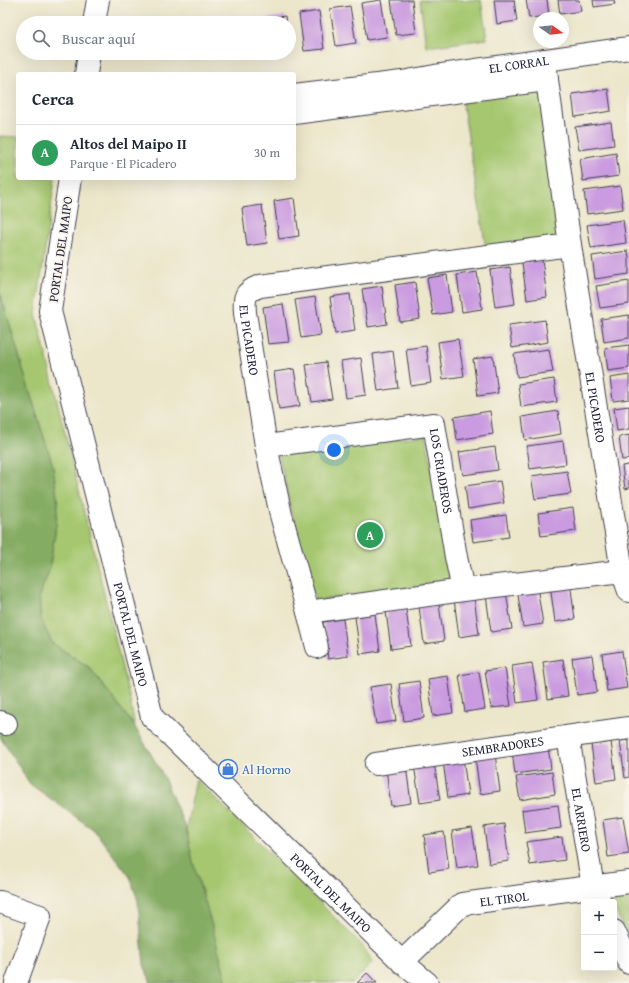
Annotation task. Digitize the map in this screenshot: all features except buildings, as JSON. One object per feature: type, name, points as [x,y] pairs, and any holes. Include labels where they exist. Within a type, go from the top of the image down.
[{"type":"street","points":[[95,16],[98,0]]},
{"type":"street","name":"EL CORRAL","points":[[296,104],[403,91],[546,70],[629,48]]},
{"type":"street","points":[[86,72],[88,60]]},
{"type":"street","name":"EL PICADERO","points":[[546,70],[570,244],[622,571],[629,591]]},
{"type":"street","name":"PORTAL DEL MAIPO","points":[[70,180],[50,311],[152,717],[402,962],[427,983]]},
{"type":"street","name":"EL PICADERO","points":[[317,647],[281,514],[266,446],[245,313],[246,296],[251,289],[260,286],[570,244]]},
{"type":"street","name":"LOS CRIADEROS","points":[[266,446],[434,424],[456,557],[463,590]]},
{"type":"street","points":[[308,612],[463,590],[622,571]]},
{"type":"street","name":"SEMBRADORES","points":[[376,764],[629,728]]},
{"type":"street","name":"EL ARRIERO","points":[[568,737],[596,894]]},
{"type":"street","name":"EL TIROL","points":[[402,962],[462,904],[596,894],[629,882]]},
{"type":"street","points":[[0,902],[40,916],[16,983]]},
{"type":"street","points":[[616,935],[629,963]]},
{"type":"green space","points":[[420,0],[481,0],[487,39],[426,47]]},
{"type":"green space","points":[[541,87],[563,239],[486,249],[462,99]]},
{"type":"green space","points":[[0,136],[16,137],[16,180],[55,180],[36,314],[130,700],[135,727],[90,668],[52,643],[41,620],[39,596],[49,571],[58,504],[53,466],[0,293]]},
{"type":"green space","points":[[0,293],[53,466],[58,504],[49,571],[39,596],[41,620],[52,643],[90,668],[135,727],[162,773],[186,829],[193,862],[227,983],[151,983],[144,965],[138,901],[130,877],[94,830],[30,784],[0,737]]},
{"type":"green space","points":[[426,435],[451,582],[315,601],[291,512],[279,455]]},
{"type":"green space","points":[[196,779],[362,945],[373,962],[353,983],[227,983],[193,862],[186,829]]},
{"type":"green space","points":[[629,894],[629,940],[617,914],[617,899],[610,899],[608,896]]},
{"type":"place","name":"Altos del Maipo II","points":[[370,535]]},
{"type":"place","name":"Al Horno","points":[[228,769]]}]
